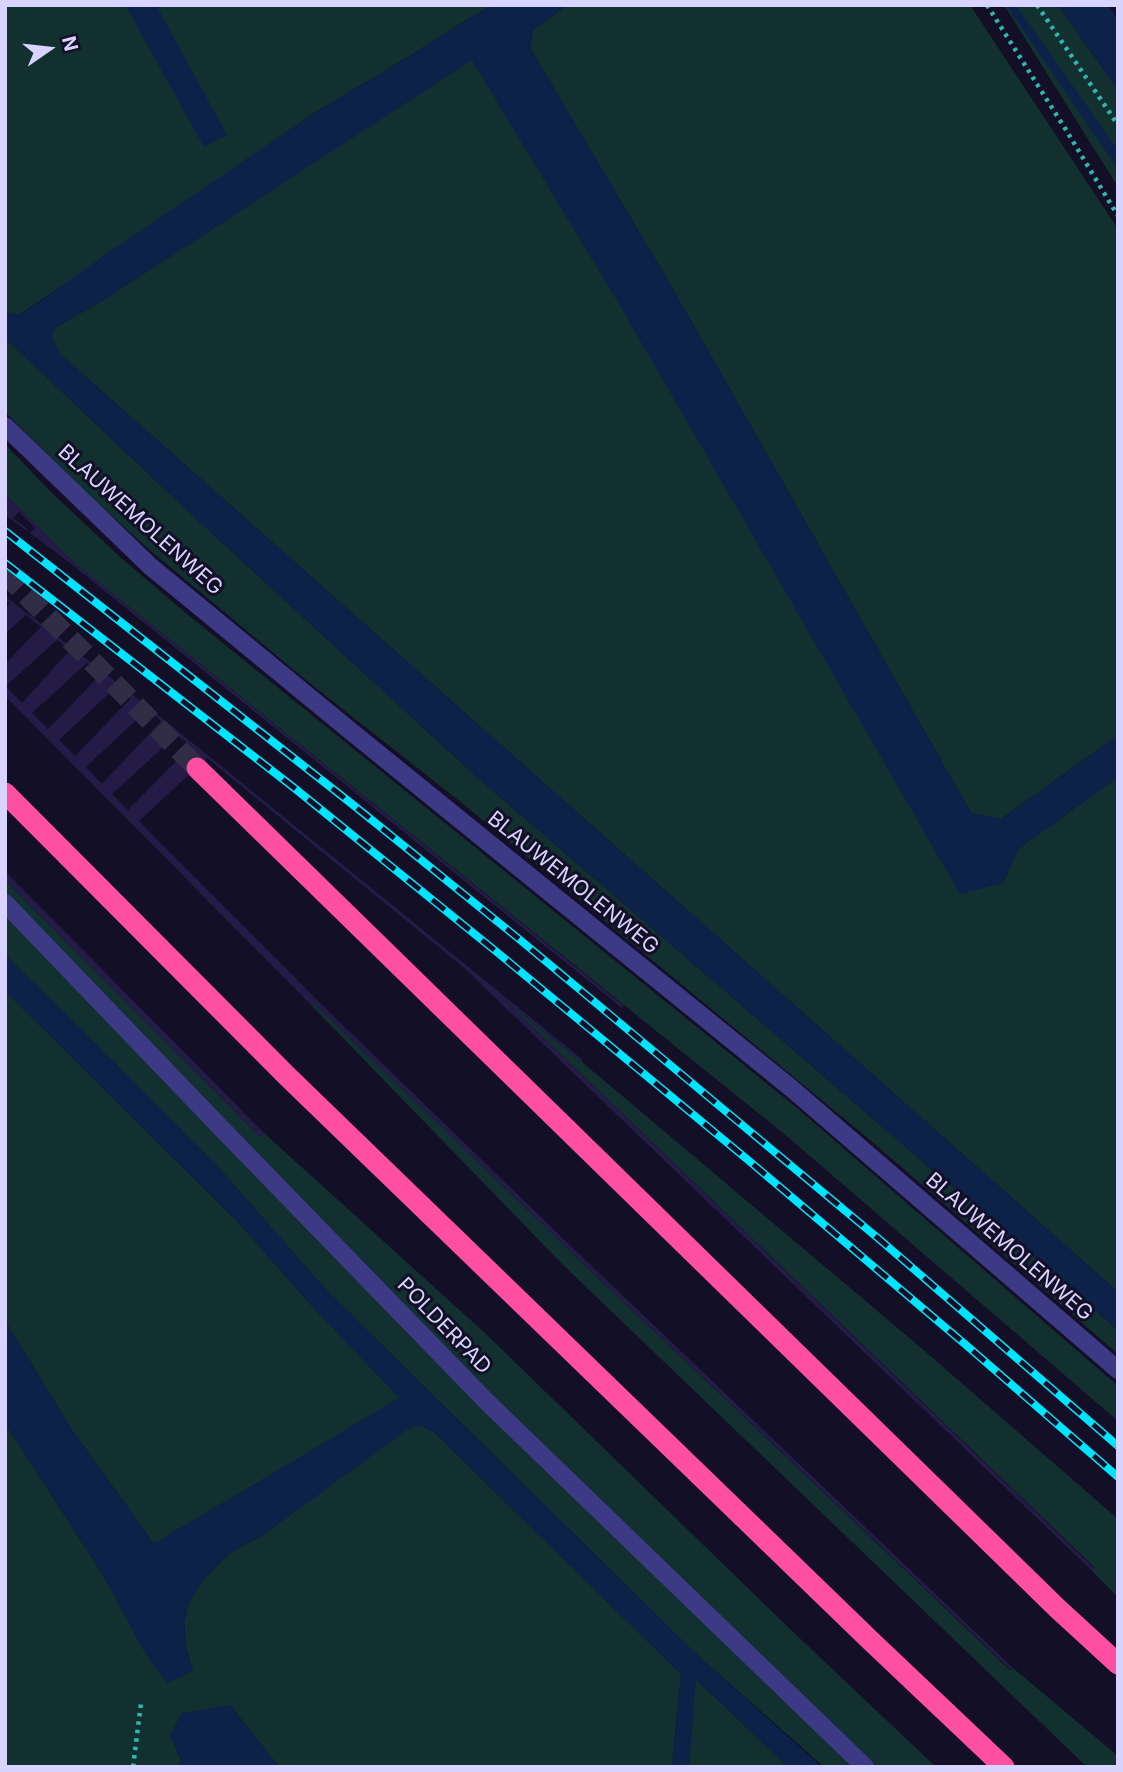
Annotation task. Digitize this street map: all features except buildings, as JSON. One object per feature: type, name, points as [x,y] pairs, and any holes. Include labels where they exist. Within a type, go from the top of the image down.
[{"type":"highway","points":[[197,768],[1057,1608],[1118,1664]]},
{"type":"highway","points":[[5,793],[288,1077],[1004,1767]]},
{"type":"street","name":"BLAUWEMOLENWEG","points":[[5,426],[150,566],[791,1088],[1118,1370]]},
{"type":"street","name":"POLDERPAD","points":[[5,903],[487,1402],[865,1767]]},
{"type":"path","points":[[987,5],[1118,216]]},
{"type":"path","points":[[1037,5],[1118,125]]},
{"type":"path","points":[[132,1767],[141,1703]]},
{"type":"green space","points":[[5,5],[491,5],[316,112],[19,315],[5,312]]},
{"type":"green space","points":[[567,5],[970,5],[1118,229],[1118,735],[1001,819],[971,813],[674,291],[530,48],[533,30]]},
{"type":"green space","points":[[1004,5],[1058,5],[1118,90],[1118,187]]},
{"type":"green space","points":[[472,59],[612,292],[1003,883],[1018,849],[1118,777],[1118,1292],[60,354],[55,345],[52,335],[56,327],[102,301]]},
{"type":"green space","points":[[5,338],[190,513],[479,779],[1118,1330],[1118,1354],[870,1140],[463,804],[307,681],[87,494],[5,412]]},
{"type":"green space","points":[[5,444],[120,557],[187,614],[797,1108],[1118,1386],[1118,1421],[783,1133],[72,561],[5,494]]},
{"type":"green space","points":[[5,880],[260,1137],[264,1133],[486,1334],[936,1767],[824,1767],[695,1653],[327,1291],[220,1169],[5,955]]},
{"type":"green space","points":[[5,991],[238,1222],[311,1305],[400,1398],[154,1544],[72,1430],[5,1321]]},
{"type":"green space","points":[[501,997],[919,1346],[1118,1519],[1118,1597],[1092,1571],[1095,1568]]},
{"type":"green space","points":[[315,1004],[1010,1670],[1013,1668],[1118,1756],[1118,1767],[1087,1767],[562,1264],[312,1006]]},
{"type":"green space","points":[[5,1423],[103,1575],[146,1654],[193,1671],[186,1648],[184,1622],[189,1602],[204,1579],[228,1554],[263,1535],[411,1426],[422,1426],[434,1432],[681,1674],[672,1767],[279,1767],[230,1705],[170,1735],[181,1760],[178,1767],[5,1767]]},
{"type":"green space","points":[[695,1678],[788,1767],[689,1767]]},
{"type":"water","points":[[125,5],[156,5],[227,135],[204,147]]},
{"type":"water","points":[[491,5],[567,5],[533,30],[530,48],[674,291],[971,813],[1001,819],[1118,735],[1118,777],[1018,849],[1003,883],[960,894],[612,292],[472,60],[102,301],[56,327],[52,335],[55,345],[60,354],[1118,1292],[1118,1330],[479,779],[190,513],[5,338],[5,312],[19,315],[35,305],[316,112]]},
{"type":"water","points":[[1006,5],[1016,5],[1118,150],[1118,169]]},
{"type":"water","points":[[1058,5],[1108,5],[1118,20],[1118,90]]},
{"type":"water","points":[[5,955],[220,1169],[327,1291],[695,1653],[822,1767],[788,1767],[696,1679],[689,1767],[672,1767],[681,1674],[434,1432],[422,1426],[411,1427],[263,1535],[228,1554],[204,1579],[189,1602],[184,1622],[186,1648],[193,1671],[167,1683],[146,1655],[103,1575],[5,1423],[5,1321],[72,1430],[154,1544],[399,1398],[311,1305],[238,1222],[5,991]]},
{"type":"water","points":[[230,1705],[279,1767],[178,1767],[181,1760],[170,1735],[182,1713]]},
{"type":"tunnel","points":[[5,573],[197,768]]},
{"type":"railway","points":[[5,531],[519,939],[879,1239],[1118,1446]]},
{"type":"railway","points":[[5,563],[293,787],[498,953],[748,1160],[1118,1477]]}]
